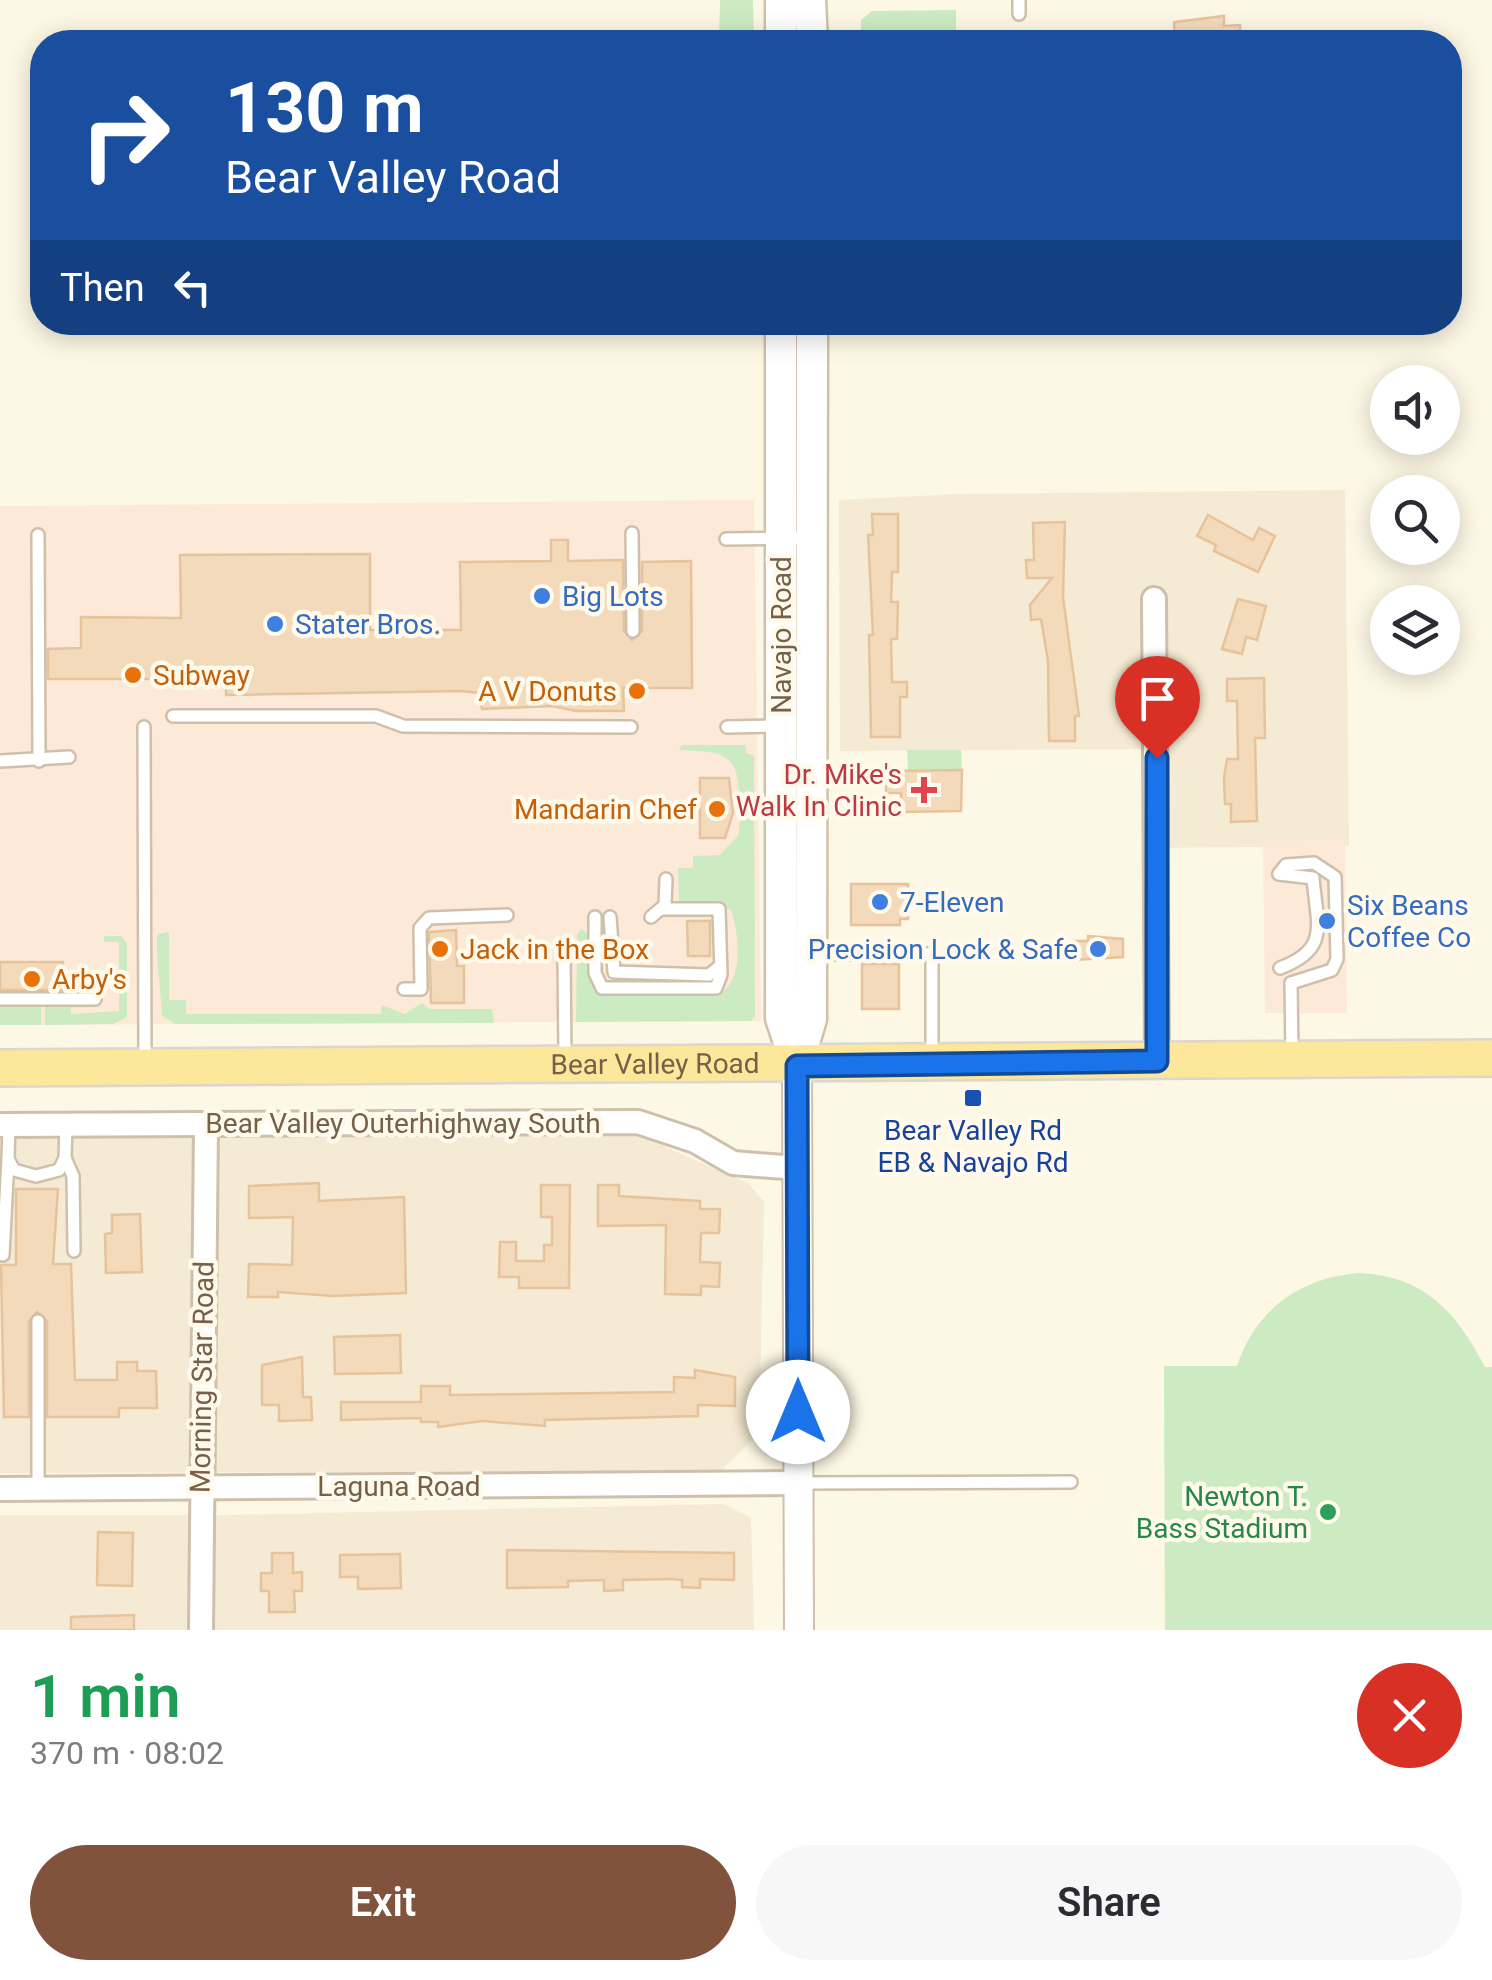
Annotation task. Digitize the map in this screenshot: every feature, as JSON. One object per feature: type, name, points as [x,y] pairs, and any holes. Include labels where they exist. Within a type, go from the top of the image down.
[{"type":"main road","points":[[781,0],[781,30]]},
{"type":"main road","points":[[810,0],[811,30]]},
{"type":"main road","name":"Navajo Road","points":[[782,335],[796,538],[796,726],[782,1018],[797,1066]]},
{"type":"main road","name":"Navajo Road","points":[[796,538],[811,335]]},
{"type":"main road","name":"Navajo Road","points":[[796,726],[817,764],[810,1019],[797,1066]]},
{"type":"main road","name":"Bear Valley Road","points":[[0,1068],[797,1066],[1492,1058]]},
{"type":"street","points":[[1154,599],[1157,1061]]},
{"type":"street","name":"Navajo Road","points":[[797,1066],[799,1630]]},
{"type":"street","name":"Bear Valley Outerhighway South","points":[[4,1125],[638,1122],[695,1141],[733,1163],[796,1168]]},
{"type":"street","name":"Morning Star Road","points":[[201,1630],[206,1124]]},
{"type":"street","name":"Laguna Road","points":[[0,1489],[798,1483]]},
{"type":"lane","points":[[632,533],[633,631]]},
{"type":"lane","points":[[38,535],[39,760]]},
{"type":"lane","points":[[726,539],[796,538]]},
{"type":"lane","points":[[173,716],[376,716],[403,726],[631,726]]},
{"type":"lane","points":[[727,726],[796,726]]},
{"type":"lane","points":[[144,727],[145,1068]]},
{"type":"lane","points":[[0,761],[69,756]]},
{"type":"lane","points":[[1280,968],[1308,957],[1316,945],[1314,878],[1310,874],[1279,874],[1286,865],[1314,863],[1330,870],[1335,877],[1337,959],[1332,970],[1290,983],[1292,1060]]},
{"type":"lane","points":[[595,916],[595,973],[602,988],[716,988],[720,966],[719,909],[657,913],[666,879]]},
{"type":"lane","points":[[404,989],[421,989],[420,928],[429,918],[507,916]]},
{"type":"lane","points":[[610,916],[614,972],[709,975],[720,966]]},
{"type":"lane","points":[[564,952],[565,1066]]},
{"type":"lane","points":[[811,954],[932,954],[932,1064]]},
{"type":"lane","points":[[0,999],[95,999]]},
{"type":"lane","points":[[3,1254],[8,1159],[4,1125]]},
{"type":"lane","points":[[66,1125],[66,1158],[73,1176],[74,1250]]},
{"type":"lane","points":[[8,1159],[14,1170],[36,1176],[60,1170],[66,1158]]},
{"type":"lane","points":[[38,1321],[38,1488]]},
{"type":"lane","points":[[798,1483],[1071,1482]]},
{"type":"shaded area","points":[[1345,490],[1349,846],[1144,848],[1142,749],[840,751],[839,500],[959,494]]},
{"type":"shaded area","points":[[754,500],[761,1021],[0,1025],[0,506]]},
{"type":"shaded area","points":[[1345,840],[1347,1013],[1265,1013],[1263,841]]},
{"type":"shaded area","points":[[636,1134],[748,1183],[764,1202],[759,1433],[721,1471],[0,1473],[0,1138]]},
{"type":"shaded area","points":[[723,1504],[751,1518],[754,1630],[0,1630],[0,1515],[226,1515]]},
{"type":"green space","points":[[720,0],[753,0],[754,30],[719,30]]},
{"type":"green space","points":[[956,10],[956,30],[861,30],[861,20],[872,11]]},
{"type":"green space","points":[[682,745],[746,745],[746,753],[754,756],[755,1016],[751,1021],[576,1022],[577,934],[582,929],[590,937],[591,977],[604,993],[715,995],[731,982],[738,946],[731,911],[721,904],[679,903],[678,868],[693,868],[693,856],[719,855],[738,836],[738,780],[724,756],[679,750]]},
{"type":"green space","points":[[907,750],[961,750],[962,770],[908,771]]},
{"type":"green space","points":[[169,932],[169,1000],[186,1000],[186,1014],[381,1014],[382,1005],[404,1014],[422,1003],[430,1009],[492,1009],[494,1023],[176,1024],[162,1016],[157,940],[158,934]]},
{"type":"green space","points":[[104,936],[122,936],[127,944],[127,1017],[113,1024],[45,1025],[45,1001],[71,1001],[71,1014],[119,1011],[119,942],[104,942]]},
{"type":"green space","points":[[0,1001],[41,1001],[41,1025],[0,1025]]},
{"type":"green space","name":"Newton T. Bass Stadium","points":[[1360,1273],[1403,1281],[1421,1290],[1450,1314],[1485,1367],[1492,1367],[1492,1630],[1165,1630],[1164,1366],[1237,1366],[1256,1328],[1284,1300],[1319,1281]]},
{"type":"building","points":[[1224,16],[1224,26],[1240,25],[1240,30],[1174,30],[1174,22]]},
{"type":"building","points":[[872,514],[898,514],[898,572],[892,572],[891,602],[898,602],[897,639],[891,639],[892,682],[907,682],[907,697],[900,697],[900,737],[871,737],[869,635],[873,635],[868,535],[873,535]]},
{"type":"building","points":[[1208,515],[1253,540],[1259,528],[1275,536],[1258,572],[1214,551],[1216,545],[1197,536]]},
{"type":"building","points":[[1065,522],[1063,597],[1079,716],[1075,716],[1075,741],[1049,741],[1048,661],[1041,619],[1031,620],[1030,605],[1052,578],[1027,578],[1026,560],[1034,560],[1033,523]]},
{"type":"building","points":[[551,540],[568,540],[568,561],[623,560],[624,631],[632,640],[642,631],[642,562],[691,561],[692,688],[623,688],[624,711],[576,711],[552,706],[482,709],[479,693],[461,691],[226,695],[226,683],[48,679],[48,649],[81,648],[81,617],[181,618],[180,555],[370,554],[370,630],[461,630],[460,562],[551,561]]},
{"type":"building","points":[[1238,599],[1266,606],[1257,640],[1246,637],[1242,654],[1222,649]]},
{"type":"building","points":[[1264,678],[1265,738],[1255,738],[1257,821],[1231,822],[1231,804],[1225,804],[1224,778],[1227,759],[1238,759],[1237,701],[1227,701],[1227,679]]},
{"type":"building","name":"Dr. Mike's Walk In Clinic","points":[[962,770],[961,811],[901,812],[901,793],[886,793],[886,771]]},
{"type":"building","name":"Mandarin Chef","points":[[700,778],[729,778],[733,813],[725,838],[700,838]]},
{"type":"building","name":"7-Eleven","points":[[851,884],[908,884],[908,919],[900,919],[900,925],[851,925]]},
{"type":"building","points":[[687,921],[710,921],[710,956],[688,956]]},
{"type":"building","name":"Jack in the Box","points":[[456,930],[457,966],[464,966],[464,1003],[431,1003],[429,932]]},
{"type":"building","name":"Precision Lock & Safe","points":[[1088,936],[1123,939],[1123,957],[1074,960],[1073,941],[1088,941]]},
{"type":"building","name":"Arby's","points":[[0,962],[63,962],[63,990],[0,990]]},
{"type":"building","points":[[862,964],[899,964],[899,1009],[862,1009]]},
{"type":"building","points":[[319,1183],[319,1201],[404,1197],[406,1293],[333,1296],[278,1292],[278,1297],[248,1297],[249,1264],[292,1265],[293,1217],[249,1218],[249,1186]]},
{"type":"building","points":[[541,1185],[570,1185],[569,1288],[519,1288],[519,1277],[499,1277],[500,1242],[516,1242],[516,1261],[544,1261],[544,1245],[552,1245],[552,1217],[541,1217]]},
{"type":"building","points":[[598,1185],[619,1185],[619,1196],[700,1201],[700,1209],[720,1209],[719,1233],[701,1233],[700,1262],[720,1263],[719,1287],[701,1286],[701,1295],[665,1294],[666,1225],[598,1226]]},
{"type":"building","points":[[16,1189],[58,1189],[53,1264],[71,1264],[75,1380],[117,1380],[117,1362],[137,1362],[137,1371],[156,1371],[157,1408],[119,1408],[119,1417],[47,1417],[47,1321],[37,1312],[29,1321],[29,1417],[4,1417],[1,1265],[16,1265]]},
{"type":"building","points":[[140,1214],[142,1272],[106,1273],[105,1234],[112,1233],[112,1215]]},
{"type":"building","points":[[400,1335],[401,1373],[335,1374],[334,1337]]},
{"type":"building","points":[[302,1357],[303,1397],[311,1397],[312,1420],[279,1421],[279,1405],[262,1405],[262,1365]]},
{"type":"building","points":[[695,1370],[735,1377],[735,1406],[698,1405],[698,1416],[545,1420],[545,1426],[482,1421],[438,1427],[438,1422],[421,1422],[421,1418],[341,1420],[341,1402],[421,1402],[421,1386],[450,1386],[450,1395],[674,1392],[674,1377],[695,1378]]},
{"type":"building","points":[[98,1532],[133,1533],[132,1586],[97,1585]]},
{"type":"building","points":[[507,1550],[734,1553],[734,1580],[700,1579],[700,1588],[682,1587],[682,1580],[670,1579],[623,1580],[623,1590],[604,1591],[604,1580],[568,1581],[568,1587],[507,1588]]},
{"type":"building","points":[[272,1553],[293,1553],[293,1573],[302,1572],[302,1591],[294,1591],[295,1612],[269,1612],[269,1591],[261,1591],[261,1573],[272,1573]]},
{"type":"building","points":[[400,1554],[401,1588],[358,1589],[358,1577],[340,1577],[340,1555]]},
{"type":"building","points":[[134,1615],[134,1630],[71,1630],[71,1617]]},
{"type":"place","name":"Big Lots","points":[[542,596]]},
{"type":"place","name":"Stater Bros.","points":[[275,624]]},
{"type":"place","name":"Subway","points":[[133,675]]},
{"type":"place","name":"A V Donuts","points":[[637,691]]},
{"type":"place","name":"Dr. Mike's Walk In Clinic","points":[[924,790]]},
{"type":"place","name":"Mandarin Chef","points":[[717,809]]},
{"type":"place","name":"7-Eleven","points":[[880,902]]},
{"type":"place","name":"Six Beans Coffee Co","points":[[1327,921]]},
{"type":"place","name":"Jack in the Box","points":[[440,949]]},
{"type":"place","name":"Precision Lock & Safe","points":[[1098,949]]},
{"type":"place","name":"Arby's","points":[[32,979]]},
{"type":"place","name":"Bear Valley Rd EB & Navajo Rd","points":[[973,1098]]},
{"type":"place","name":"Newton T. Bass Stadium","points":[[1328,1512]]},
{"type":"route","points":[[798,1412],[797,1066],[1157,1061],[1157,758]]}]
